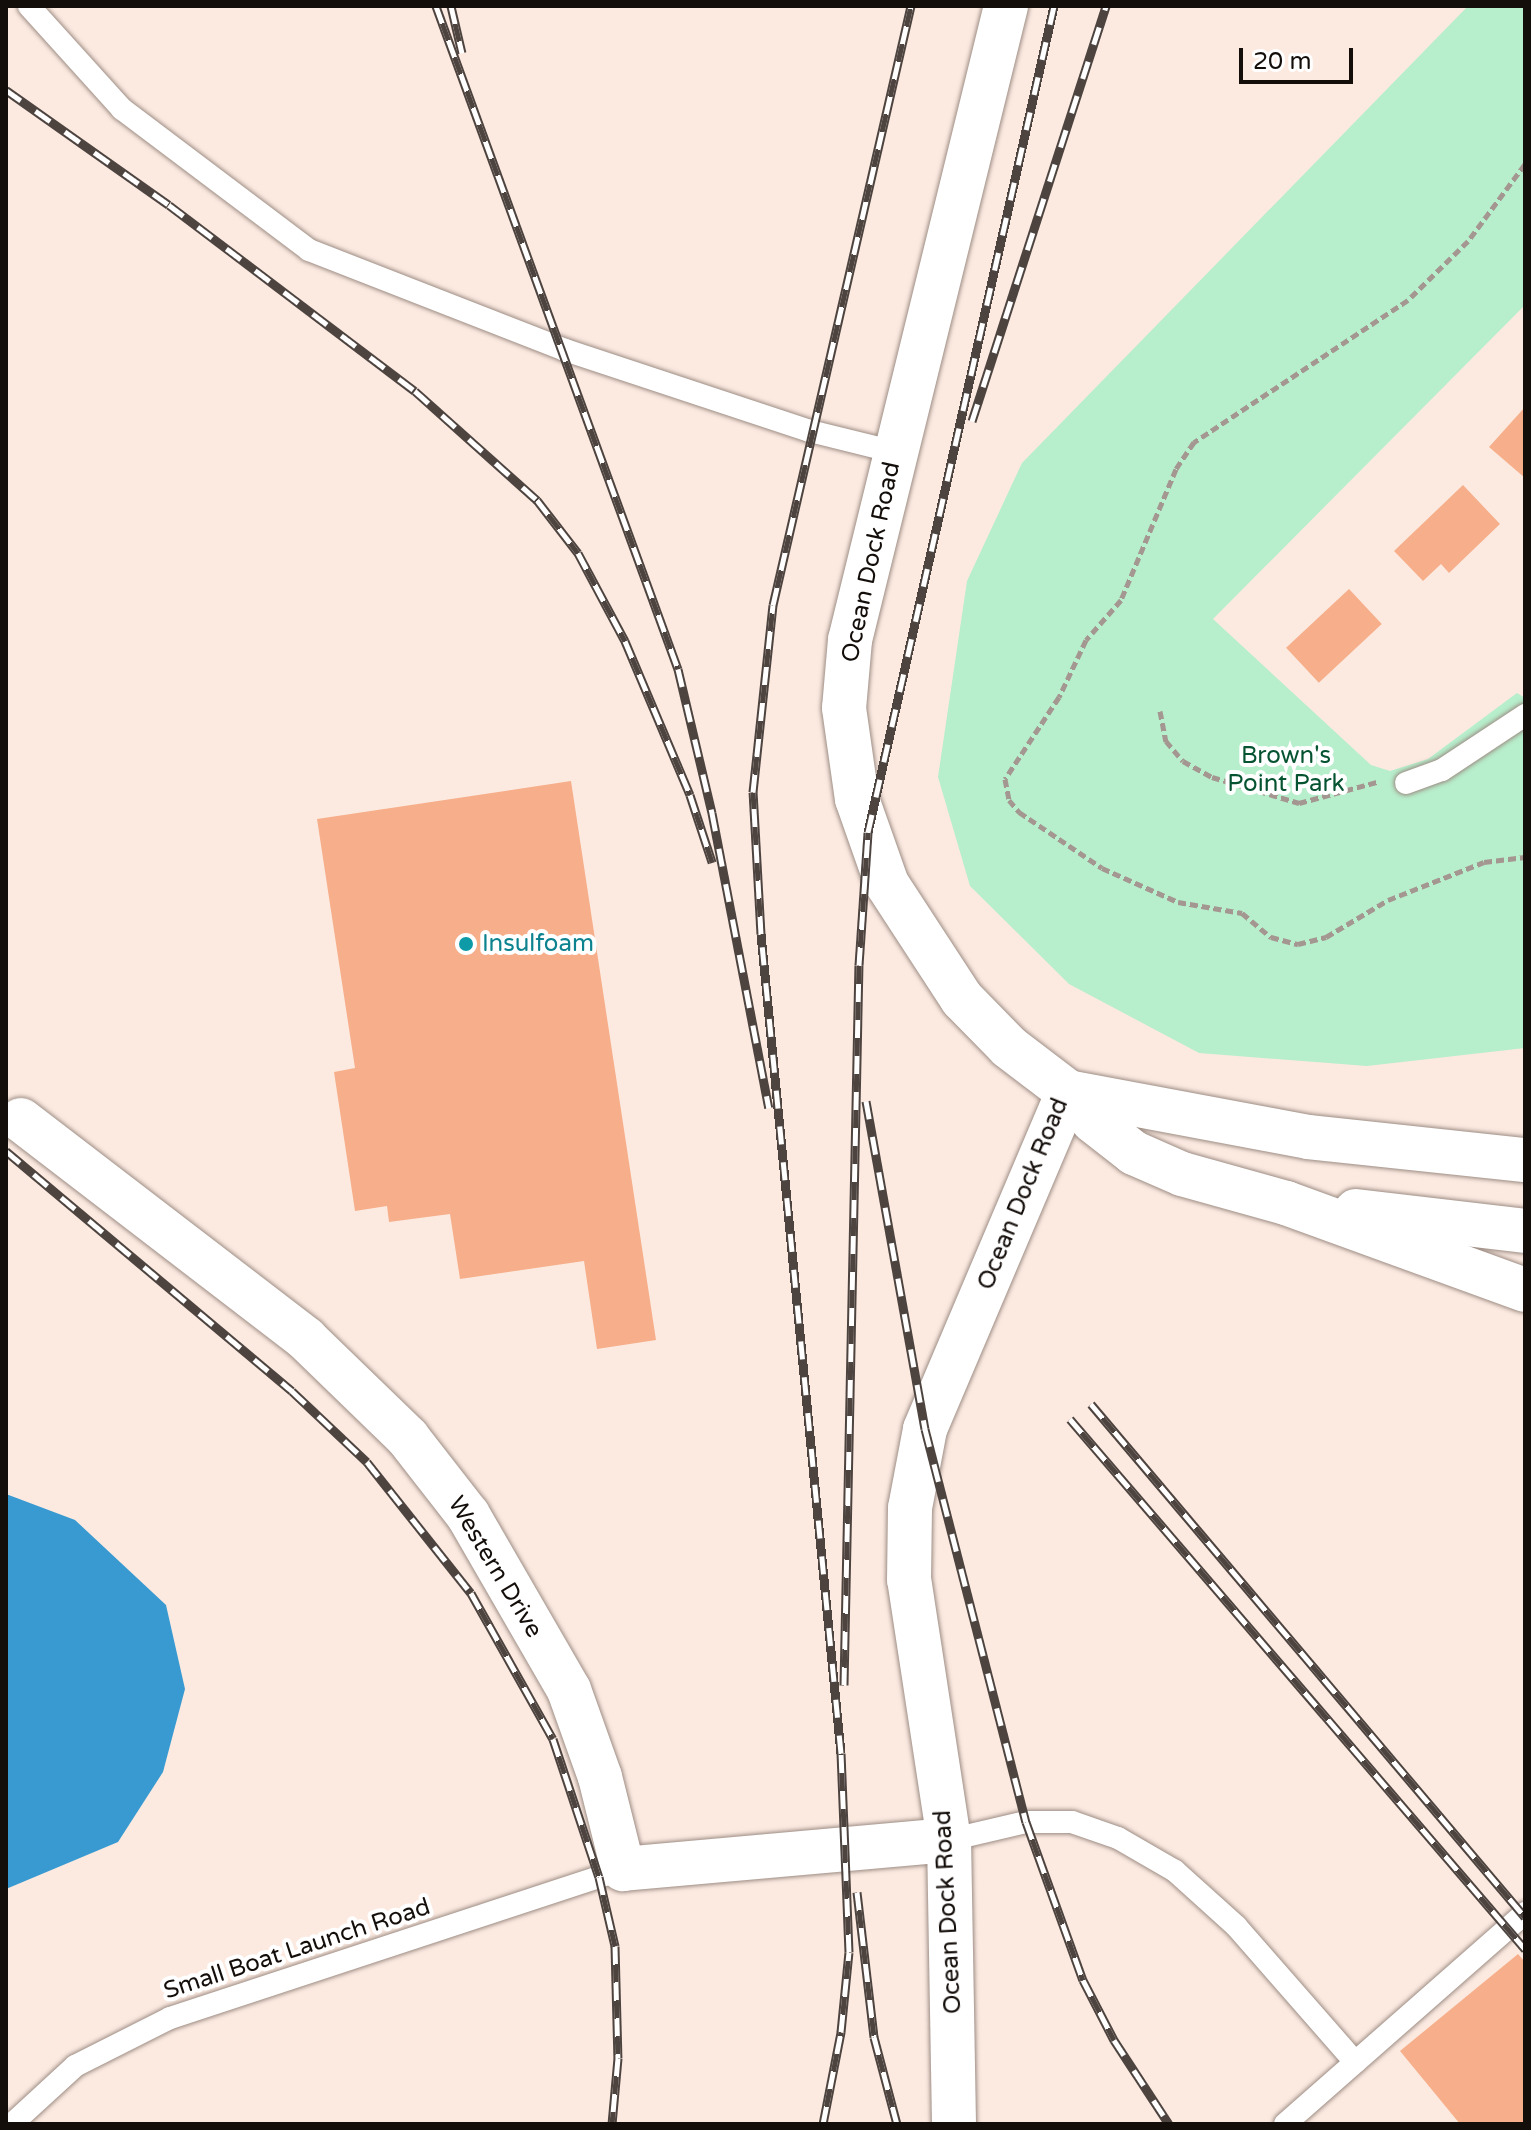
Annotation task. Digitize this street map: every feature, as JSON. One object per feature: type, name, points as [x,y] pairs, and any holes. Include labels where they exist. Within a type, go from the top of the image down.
[{"type":"street","name":"Ocean Dock Road","points":[[954,2124],[949,1840],[909,1580],[914,1468],[925,1429],[1068,1092],[1009,1047],[926,951],[887,884],[857,799],[844,708],[850,640],[1006,6]]},
{"type":"street","points":[[1068,1092],[1308,1137],[1525,1160]]},
{"type":"street","points":[[1068,1092],[1093,1121],[1134,1153],[1182,1174],[1286,1203],[1525,1290]]},
{"type":"street","name":"Western Drive","points":[[21,1120],[306,1339],[408,1438],[468,1515],[569,1690],[600,1777],[623,1869]]},
{"type":"street","points":[[1308,1137],[1525,1133]]},
{"type":"street","points":[[1286,1203],[1525,1231]]},
{"type":"street","points":[[623,1869],[949,1840]]},
{"type":"lane","points":[[29,6],[122,109],[309,250],[565,350],[810,431],[895,452]]},
{"type":"lane","points":[[1406,783],[1442,770],[1525,715]]},
{"type":"lane","points":[[949,1840],[1026,1822],[1072,1822],[1118,1838],[1175,1871],[1236,1926],[1355,2062]]},
{"type":"lane","name":"Small Boat Launch Road","points":[[12,2124],[75,2066],[170,2018],[623,1869]]},
{"type":"lane","points":[[1285,2124],[1525,1913]]},
{"type":"path","points":[[1525,164],[1468,241],[1408,300],[1194,442],[1176,469],[1121,600],[1086,640],[1059,697],[1005,779],[1009,800],[1019,812],[1102,868],[1178,902],[1242,913],[1271,937],[1298,944],[1326,937],[1388,900],[1484,862],[1525,857]]},
{"type":"path","points":[[1160,711],[1166,741],[1183,761],[1212,777],[1285,799],[1320,801],[1341,788],[1406,783]]},
{"type":"green space","name":"Brown's Point Park","points":[[1468,6],[1525,6],[1525,305],[1213,619],[1371,765],[1390,771],[1428,759],[1517,693],[1525,698],[1525,1048],[1367,1066],[1199,1053],[1069,984],[970,886],[938,777],[967,581],[1022,463]]},
{"type":"water","points":[[6,1494],[75,1520],[166,1605],[185,1689],[163,1772],[118,1842],[6,1889]]},
{"type":"building","points":[[1525,407],[1525,478],[1489,447]]},
{"type":"building","points":[[1463,485],[1500,524],[1449,573],[1441,564],[1423,581],[1394,551]]},
{"type":"building","points":[[1349,589],[1382,624],[1319,683],[1286,648]]},
{"type":"building","name":"Insulfoam","points":[[571,781],[656,1340],[597,1349],[584,1261],[460,1279],[450,1214],[389,1222],[387,1206],[355,1211],[334,1072],[355,1068],[317,819]]},
{"type":"building","points":[[1518,1954],[1525,1962],[1525,2124],[1460,2124],[1400,2051]]},
{"type":"railway","points":[[436,6],[678,669],[712,813],[769,1108]]},
{"type":"railway","points":[[451,6],[462,53]]},
{"type":"railway","points":[[823,2124],[841,2032],[849,1952],[841,1753],[761,934],[753,792],[773,605],[911,6]]},
{"type":"railway","points":[[844,1685],[859,965],[868,832],[1054,6]]},
{"type":"railway","points":[[972,421],[1106,6]]},
{"type":"railway","points":[[6,90],[169,205],[415,391],[537,500],[578,553],[625,641],[690,795],[712,862]]},
{"type":"railway","points":[[866,1101],[925,1429],[1026,1822],[1083,1980],[1114,2040],[1169,2124]]},
{"type":"railway","points":[[6,1151],[292,1391],[367,1462],[471,1593],[553,1739],[599,1877],[615,1946],[618,2058],[612,2124]]},
{"type":"railway","points":[[1091,1404],[1525,1917]]},
{"type":"railway","points":[[1070,1419],[1525,1949]]},
{"type":"railway","points":[[857,1892],[874,2037],[897,2124]]},
{"type":"place","name":"Insulfoam","points":[[466,944]]}]
